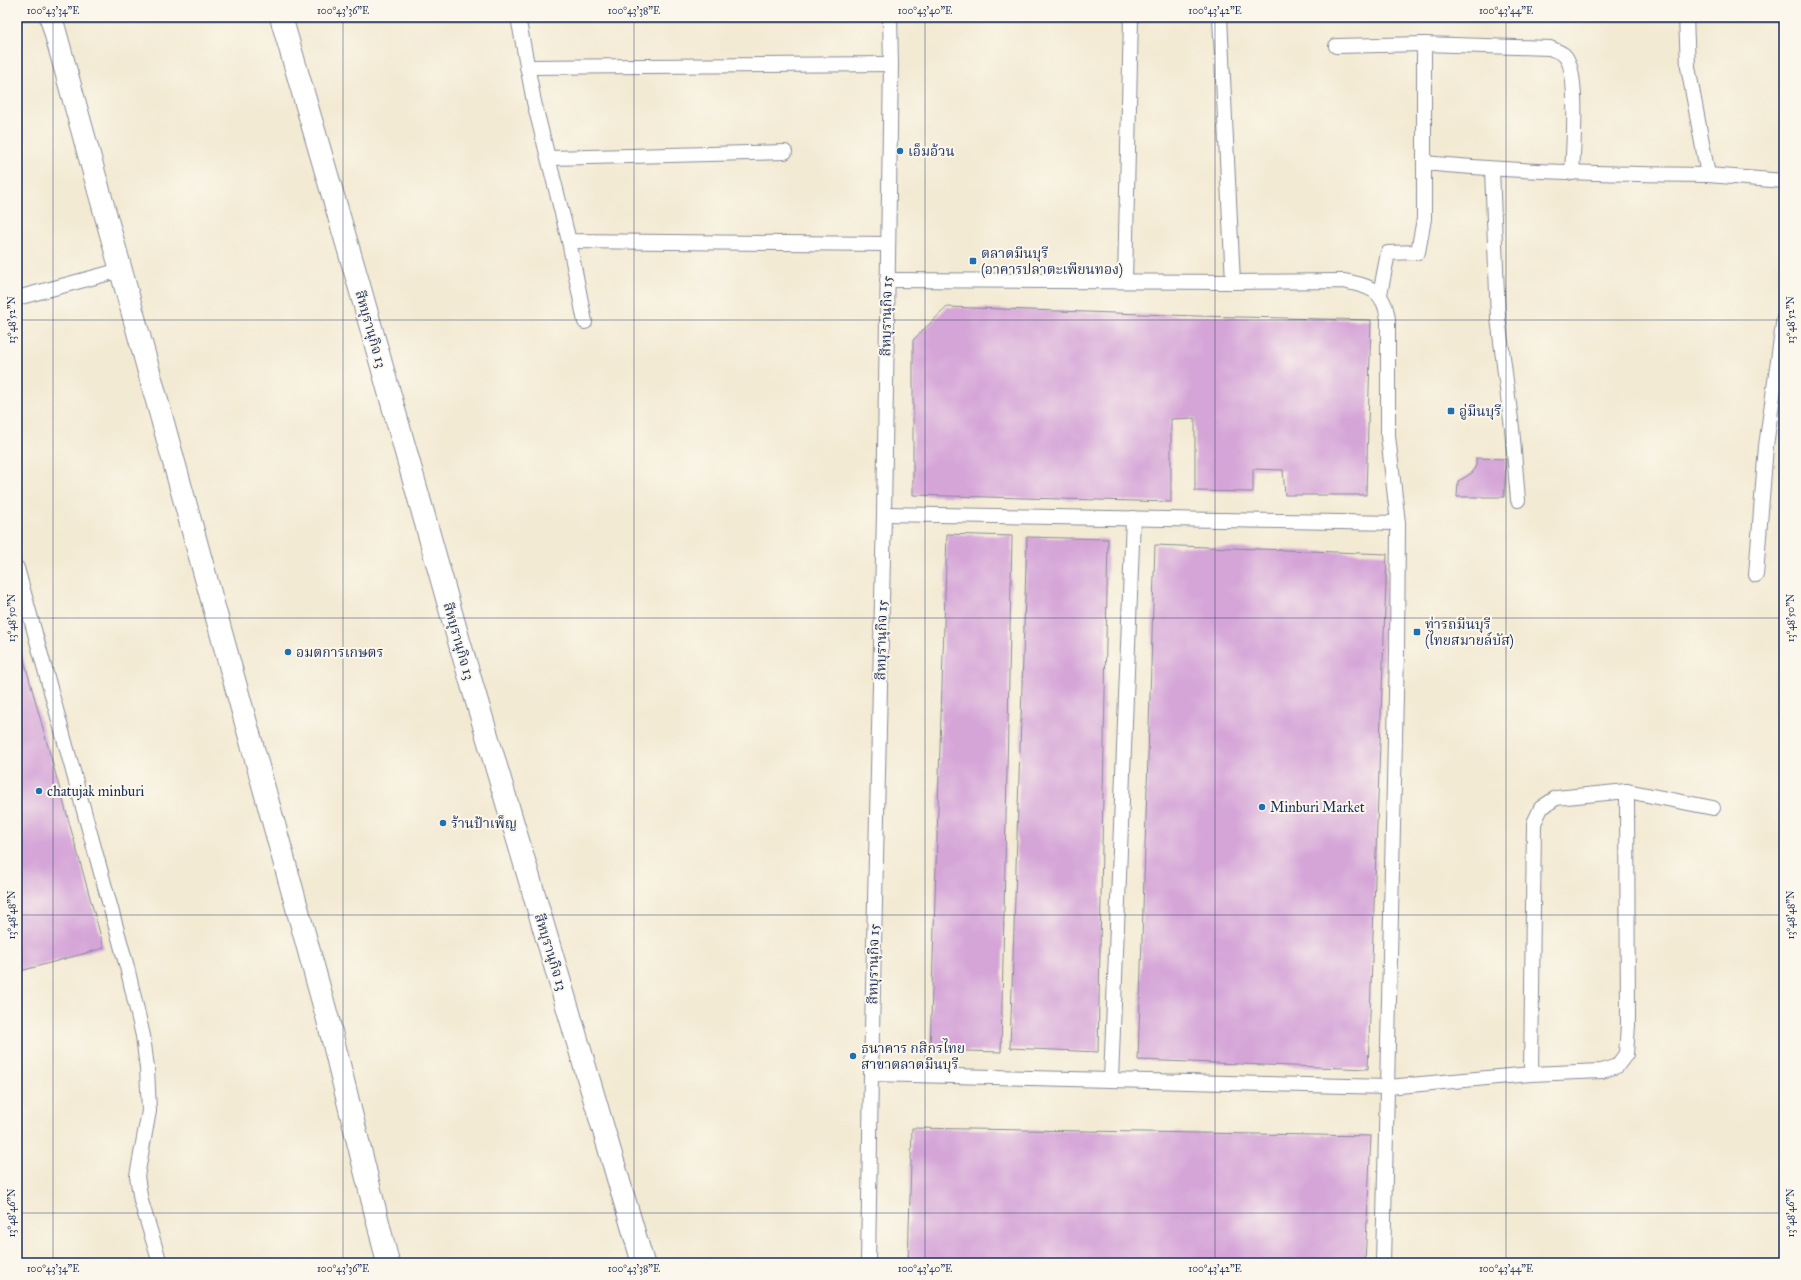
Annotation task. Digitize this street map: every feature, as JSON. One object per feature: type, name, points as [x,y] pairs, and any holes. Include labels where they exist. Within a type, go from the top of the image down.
[{"type":"street","points":[[51,17],[326,1012],[388,1263]]},
{"type":"street","name":"สีหบุรานุกิจ 13","points":[[281,17],[359,285],[458,641],[643,1263]]},
{"type":"lane","points":[[518,17],[527,67],[569,241],[585,322]]},
{"type":"lane","name":"สีหบุรานุกิจ 15","points":[[868,1263],[884,514],[891,64],[890,17]]},
{"type":"lane","points":[[1125,282],[1131,17]]},
{"type":"lane","points":[[1220,17],[1233,282]]},
{"type":"lane","points":[[1686,17],[1688,67],[1708,176]]},
{"type":"lane","points":[[1336,46],[1424,44],[1550,48],[1564,55],[1571,67],[1574,97],[1572,173]]},
{"type":"lane","points":[[1383,1263],[1397,651],[1398,523],[1388,436],[1388,320],[1386,306],[1380,294],[1388,253],[1418,252],[1424,219],[1424,44]]},
{"type":"lane","points":[[527,67],[891,64]]},
{"type":"lane","points":[[550,158],[785,152]]},
{"type":"lane","points":[[1424,163],[1492,170],[1708,176],[1784,181]]},
{"type":"lane","points":[[1492,170],[1498,318],[1512,428],[1518,500]]},
{"type":"lane","points":[[569,241],[887,244]]},
{"type":"lane","points":[[17,298],[121,270]]},
{"type":"lane","points":[[887,280],[1125,282],[1343,281],[1356,283],[1380,294]]},
{"type":"lane","points":[[1756,575],[1766,446],[1784,317]]},
{"type":"lane","points":[[884,514],[1398,523]]},
{"type":"lane","points":[[1111,1080],[1133,518]]},
{"type":"lane","points":[[17,568],[127,967],[142,1036],[147,1068],[149,1111],[137,1176],[141,1201],[160,1263]]},
{"type":"lane","points":[[871,1074],[1388,1087],[1532,1074],[1602,1071],[1617,1066],[1626,1054],[1628,1025],[1627,791]]},
{"type":"lane","points":[[1532,1074],[1534,823],[1541,808],[1556,798],[1627,791],[1713,808]]},
{"type":"building","points":[[1311,17],[1404,17],[1404,19],[1311,20]]},
{"type":"building","points":[[947,307],[1197,316],[1371,320],[1366,495],[1285,495],[1283,470],[1253,469],[1253,492],[1195,491],[1195,418],[1171,419],[1171,502],[913,495],[913,340]]},
{"type":"building","points":[[1476,458],[1506,459],[1504,497],[1457,497],[1458,481],[1473,472],[1476,465]]},
{"type":"building","points":[[947,534],[1012,536],[1001,1052],[930,1050]]},
{"type":"building","points":[[1027,537],[1108,539],[1098,1052],[1010,1048]]},
{"type":"building","name":"Minburi Market","points":[[1155,545],[1387,554],[1368,1069],[1138,1060]]},
{"type":"building","name":"chatujak minburi","points":[[17,635],[104,948],[17,972]]},
{"type":"building","points":[[912,1128],[1371,1136],[1365,1263],[908,1263]]},
{"type":"place","name":"เอ็มอ้วน","points":[[900,151]]},
{"type":"place","name":"ตลาดมีนบุรี (อาคารปลาตะเพียนทอง)","points":[[973,261]]},
{"type":"place","name":"อู่มีนบุรี","points":[[1451,411]]},
{"type":"place","name":"ท่ารถมีนบุรี (ไทยสมายล์บัส)","points":[[1417,632]]},
{"type":"place","name":"อมตการเกษตร","points":[[288,652]]},
{"type":"place","name":"chatujak minburi","points":[[39,791]]},
{"type":"place","name":"Minburi Market","points":[[1262,807]]},
{"type":"place","name":"ร้านป้าเพ็ญ","points":[[443,823]]},
{"type":"place","name":"ธนาคาร กสิกรไทย สาขาตลาดมีนบุรี","points":[[853,1056]]}]
